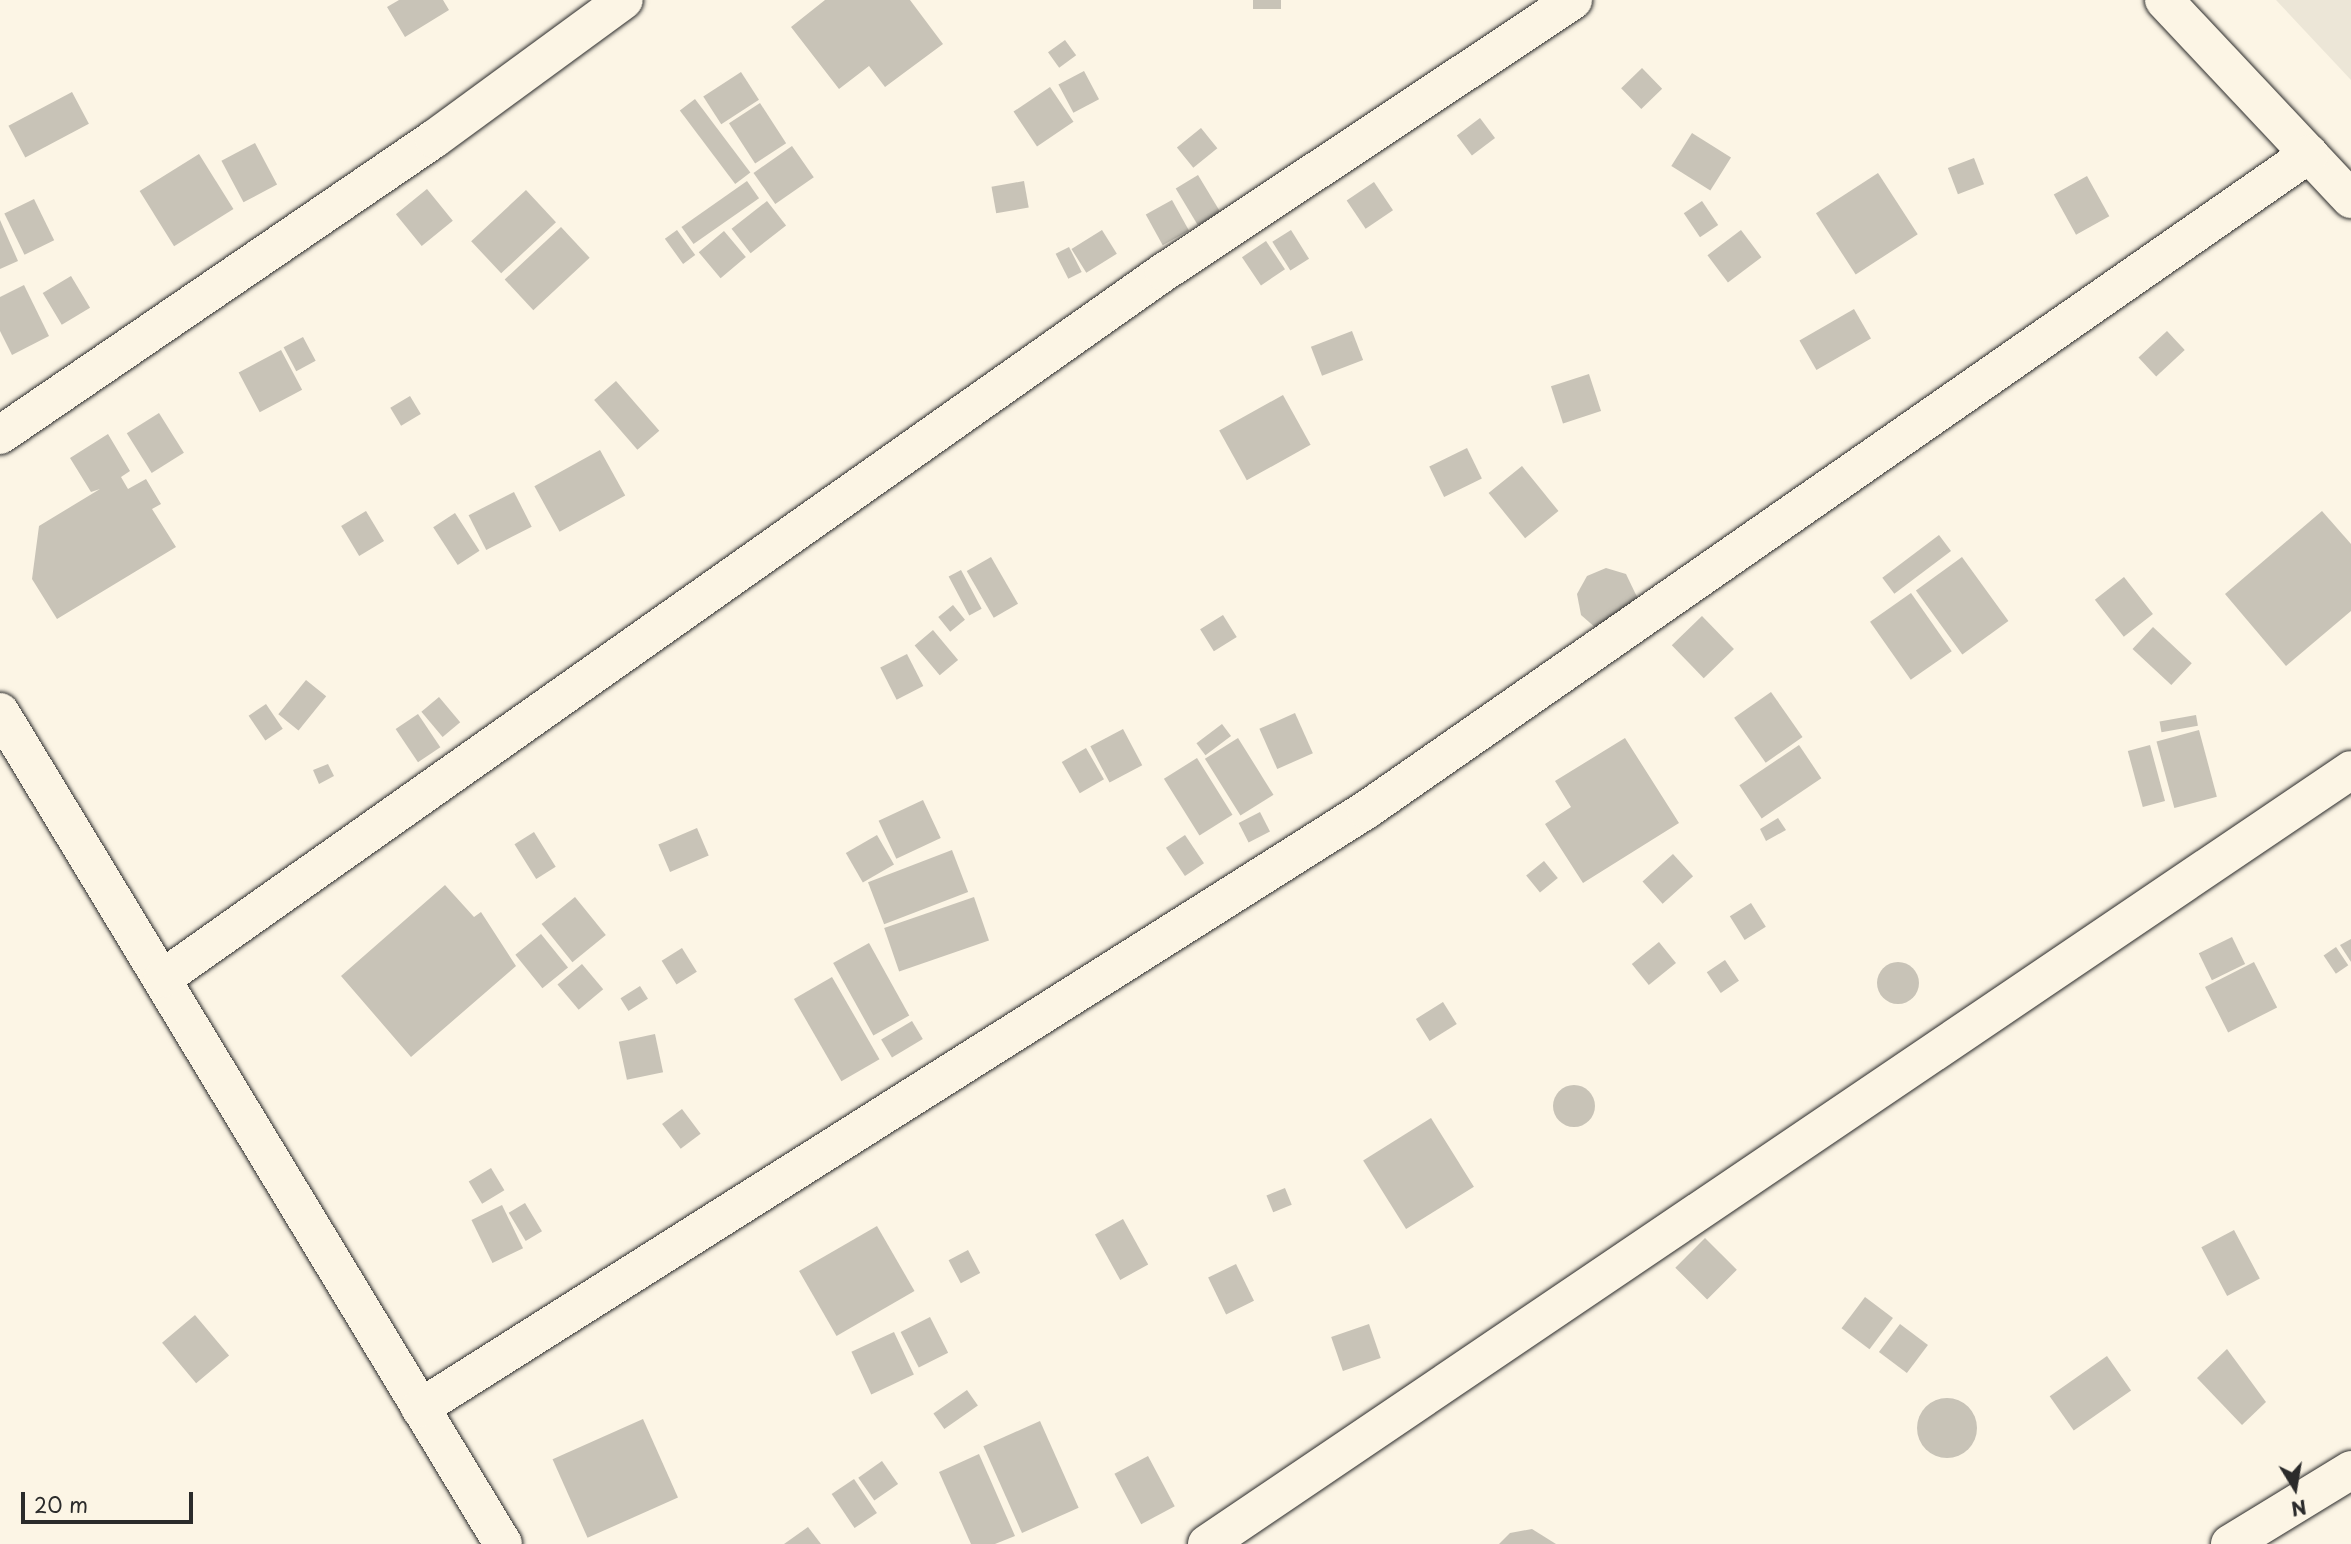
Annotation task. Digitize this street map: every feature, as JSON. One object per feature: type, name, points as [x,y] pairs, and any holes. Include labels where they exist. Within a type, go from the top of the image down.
[{"type":"street","points":[[0,435],[422,147],[624,0]]},
{"type":"street","points":[[163,978],[1164,272],[1573,0]]},
{"type":"street","points":[[2164,0],[2351,200]]},
{"type":"street","points":[[420,1408],[1366,810],[2309,154]]},
{"type":"street","points":[[0,712],[503,1544]]},
{"type":"street","points":[[1207,1544],[2351,770]]},
{"type":"street","points":[[2230,1544],[2351,1470]]},
{"type":"shaded area","points":[[2276,0],[2351,0],[2351,80]]},
{"type":"building","points":[[399,0],[443,0],[449,10],[405,37],[387,7]]},
{"type":"building","points":[[825,0],[910,0],[943,44],[885,87],[869,66],[839,89],[791,27]]},
{"type":"building","points":[[1253,0],[1281,0],[1281,9],[1253,9]]},
{"type":"building","points":[[1065,40],[1076,55],[1059,68],[1048,52]]},
{"type":"building","points":[[1642,68],[1662,89],[1641,109],[1621,88]]},
{"type":"building","points":[[1084,71],[1099,99],[1073,113],[1058,85]]},
{"type":"building","points":[[741,72],[759,100],[721,124],[703,97]]},
{"type":"building","points":[[1050,87],[1073,122],[1037,146],[1014,112]]},
{"type":"building","points":[[72,92],[89,124],[25,158],[8,126]]},
{"type":"building","points":[[695,99],[750,172],[735,184],[680,110]]},
{"type":"building","points":[[760,103],[786,143],[755,163],[729,123]]},
{"type":"building","points":[[1480,118],[1495,138],[1472,155],[1457,135]]},
{"type":"building","points":[[1201,128],[1217,148],[1193,168],[1177,148]]},
{"type":"building","points":[[1692,133],[1731,157],[1710,190],[1671,166]]},
{"type":"building","points":[[255,143],[277,184],[244,202],[221,161]]},
{"type":"building","points":[[792,146],[814,177],[775,204],[753,173]]},
{"type":"building","points":[[199,154],[233,209],[174,246],[140,191]]},
{"type":"building","points":[[1974,158],[1984,184],[1958,194],[1948,168]]},
{"type":"building","points":[[1878,173],[1918,234],[1856,275],[1816,213]]},
{"type":"building","points":[[1198,175],[1220,212],[1198,225],[1176,188]]},
{"type":"building","points":[[2087,176],[2109,216],[2076,235],[2054,194]]},
{"type":"building","points":[[747,181],[759,198],[694,244],[681,227]]},
{"type":"building","points":[[1024,181],[1029,208],[996,213],[992,187]]},
{"type":"building","points":[[1374,182],[1393,210],[1366,229],[1347,200]]},
{"type":"building","points":[[427,189],[453,221],[422,246],[396,214]]},
{"type":"building","points":[[526,190],[556,222],[501,273],[471,241]]},
{"type":"building","points":[[34,199],[54,240],[25,255],[4,213]]},
{"type":"building","points":[[1172,200],[1189,231],[1163,245],[1146,215]]},
{"type":"building","points":[[767,201],[786,225],[751,253],[732,229]]},
{"type":"building","points":[[1702,201],[1718,225],[1700,237],[1684,213]]},
{"type":"building","points":[[0,220],[18,261],[0,269]]},
{"type":"building","points":[[561,227],[590,258],[533,310],[505,280]]},
{"type":"building","points":[[677,230],[695,255],[683,264],[665,239]]},
{"type":"building","points":[[1102,230],[1117,254],[1086,273],[1071,249]]},
{"type":"building","points":[[1291,230],[1309,259],[1290,270],[1272,242]]},
{"type":"building","points":[[1741,230],[1761,257],[1728,282],[1707,255]]},
{"type":"building","points":[[724,231],[746,257],[721,278],[699,252]]},
{"type":"building","points":[[1266,241],[1285,269],[1261,285],[1242,257]]},
{"type":"building","points":[[1069,247],[1082,272],[1068,279],[1056,254]]},
{"type":"building","points":[[71,276],[90,308],[62,325],[43,293]]},
{"type":"building","points":[[24,285],[49,336],[12,355],[0,331],[0,297]]},
{"type":"building","points":[[1854,309],[1871,338],[1816,370],[1799,340]]},
{"type":"building","points":[[1352,331],[1363,360],[1322,376],[1311,347]]},
{"type":"building","points":[[2167,331],[2185,350],[2156,377],[2138,358]]},
{"type":"building","points":[[303,337],[316,361],[296,371],[284,347]]},
{"type":"building","points":[[281,350],[302,390],[260,412],[239,373]]},
{"type":"building","points":[[1589,374],[1601,411],[1563,423],[1551,386]]},
{"type":"building","points":[[616,381],[659,431],[637,450],[594,400]]},
{"type":"building","points":[[1283,395],[1311,445],[1247,480],[1219,430]]},
{"type":"building","points":[[410,396],[421,414],[401,426],[390,408]]},
{"type":"building","points":[[159,413],[184,453],[152,473],[127,433]]},
{"type":"building","points":[[108,434],[130,471],[121,477],[128,489],[146,479],[161,504],[152,509],[176,547],[57,619],[32,579],[39,526],[100,489],[91,492],[70,458]]},
{"type":"building","points":[[1467,448],[1482,479],[1444,497],[1429,466]]},
{"type":"building","points":[[600,450],[625,495],[560,532],[534,486]]},
{"type":"building","points":[[1522,466],[1559,511],[1525,538],[1489,493]]},
{"type":"building","points":[[514,492],[532,527],[486,550],[469,515]]},
{"type":"building","points":[[366,511],[384,541],[359,556],[341,526]]},
{"type":"building","points":[[2322,511],[2351,544],[2351,611],[2286,666],[2225,594]]},
{"type":"building","points":[[455,513],[480,551],[458,565],[433,527]]},
{"type":"building","points":[[1939,535],[1951,551],[1894,594],[1882,578]]},
{"type":"building","points":[[991,557],[1018,604],[994,618],[967,571]]},
{"type":"building","points":[[1962,557],[2008,621],[1962,654],[1916,591]]},
{"type":"building","points":[[1606,568],[1626,574],[1638,599],[1597,629],[1581,615],[1577,594],[1587,576]]},
{"type":"building","points":[[961,570],[982,609],[969,615],[949,577]]},
{"type":"building","points":[[2124,577],[2153,614],[2124,637],[2095,600]]},
{"type":"building","points":[[1911,593],[1952,651],[1911,680],[1870,622]]},
{"type":"building","points":[[953,605],[965,620],[950,632],[938,617]]},
{"type":"building","points":[[1223,615],[1237,637],[1214,651],[1200,629]]},
{"type":"building","points":[[1702,616],[1734,649],[1704,678],[1672,645]]},
{"type":"building","points":[[2153,627],[2192,663],[2171,685],[2133,649]]},
{"type":"building","points":[[933,630],[958,660],[940,675],[915,645]]},
{"type":"building","points":[[907,654],[923,686],[897,700],[880,668]]},
{"type":"building","points":[[306,680],[326,696],[299,731],[278,714]]},
{"type":"building","points":[[1771,692],[1803,737],[1766,763],[1734,718]]},
{"type":"building","points":[[439,697],[460,722],[443,737],[421,712]]},
{"type":"building","points":[[266,704],[283,729],[265,741],[249,716]]},
{"type":"building","points":[[1295,713],[1313,753],[1277,769],[1259,729]]},
{"type":"building","points":[[418,714],[440,747],[418,762],[396,729]]},
{"type":"building","points":[[2196,715],[2198,726],[2161,732],[2160,721]]},
{"type":"building","points":[[1222,724],[1231,736],[1205,755],[1196,743]]},
{"type":"building","points":[[1123,729],[1142,765],[1110,783],[1090,746]]},
{"type":"building","points":[[2199,730],[2217,797],[2174,808],[2156,741]]},
{"type":"building","points":[[1238,738],[1274,795],[1240,815],[1205,759]]},
{"type":"building","points":[[1625,738],[1679,823],[1583,883],[1545,824],[1571,807],[1555,781]]},
{"type":"building","points":[[1799,745],[1821,778],[1762,818],[1739,785]]},
{"type":"building","points":[[2150,745],[2165,801],[2143,807],[2128,751]]},
{"type":"building","points":[[1086,748],[1104,779],[1080,793],[1062,762]]},
{"type":"building","points":[[1197,758],[1233,815],[1199,835],[1164,779]]},
{"type":"building","points":[[328,764],[334,776],[319,784],[313,770]]},
{"type":"building","points":[[923,800],[941,838],[896,859],[879,821]]},
{"type":"building","points":[[1260,812],[1270,832],[1249,842],[1239,823]]},
{"type":"building","points":[[1778,818],[1786,830],[1766,841],[1760,829]]},
{"type":"building","points":[[697,828],[709,856],[670,872],[658,844]]},
{"type":"building","points":[[534,832],[556,867],[536,879],[514,844]]},
{"type":"building","points":[[877,835],[894,864],[863,882],[846,853]]},
{"type":"building","points":[[1185,835],[1204,863],[1185,876],[1166,848]]},
{"type":"building","points":[[952,850],[968,892],[884,924],[868,882]]},
{"type":"building","points":[[1673,854],[1693,876],[1663,904],[1643,881]]},
{"type":"building","points":[[1544,861],[1558,878],[1540,893],[1526,875]]},
{"type":"building","points":[[445,885],[474,917],[481,912],[516,966],[411,1057],[341,976]]},
{"type":"building","points":[[575,897],[606,935],[572,962],[542,924]]},
{"type":"building","points":[[974,897],[989,940],[899,971],[884,928]]},
{"type":"building","points":[[1751,903],[1766,927],[1745,940],[1730,916]]},
{"type":"building","points":[[541,934],[568,967],[542,988],[515,955]]},
{"type":"building","points":[[2232,937],[2245,964],[2212,980],[2199,953]]},
{"type":"building","points":[[2351,939],[2351,962],[2340,945]]},
{"type":"building","points":[[1659,942],[1676,963],[1649,985],[1632,964]]},
{"type":"building","points":[[869,943],[909,1016],[873,1035],[833,963]]},
{"type":"building","points":[[2336,947],[2348,965],[2336,974],[2324,955]]},
{"type":"building","points":[[682,948],[697,972],[676,984],[662,961]]},
{"type":"building","points":[[1725,960],[1739,981],[1721,993],[1707,972]]},
{"type":"building","points":[[1898,962],[1913,968],[1919,983],[1913,998],[1898,1004],[1883,998],[1877,983],[1883,968]]},
{"type":"building","points":[[2254,962],[2277,1007],[2228,1032],[2205,987]]},
{"type":"building","points":[[582,964],[603,989],[579,1010],[557,985]]},
{"type":"building","points":[[832,977],[880,1059],[841,1081],[794,999]]},
{"type":"building","points":[[640,986],[648,999],[628,1011],[620,998]]},
{"type":"building","points":[[1443,1002],[1457,1024],[1430,1041],[1416,1019]]},
{"type":"building","points":[[912,1021],[923,1039],[892,1058],[881,1040]]},
{"type":"building","points":[[655,1034],[663,1072],[627,1080],[619,1042]]},
{"type":"building","points":[[1574,1085],[1589,1091],[1595,1106],[1589,1121],[1574,1127],[1559,1121],[1553,1106],[1559,1091]]},
{"type":"building","points":[[682,1109],[701,1134],[681,1149],[662,1124]]},
{"type":"building","points":[[1431,1118],[1474,1187],[1406,1229],[1363,1160]]},
{"type":"building","points":[[491,1168],[504,1190],[482,1204],[469,1181]]},
{"type":"building","points":[[1285,1188],[1292,1205],[1273,1212],[1266,1195]]},
{"type":"building","points":[[525,1203],[542,1231],[526,1241],[509,1213]]},
{"type":"building","points":[[502,1205],[523,1248],[492,1263],[471,1220]]},
{"type":"building","points":[[1123,1219],[1148,1264],[1120,1280],[1095,1235]]},
{"type":"building","points":[[877,1226],[914,1291],[837,1336],[799,1271]]},
{"type":"building","points":[[2234,1230],[2260,1279],[2227,1296],[2201,1247]]},
{"type":"building","points":[[1705,1238],[1737,1270],[1707,1300],[1675,1268]]},
{"type":"building","points":[[968,1250],[980,1273],[961,1283],[949,1260]]},
{"type":"building","points":[[1236,1264],[1254,1301],[1226,1314],[1208,1278]]},
{"type":"building","points":[[1865,1297],[1893,1318],[1869,1349],[1842,1328]]},
{"type":"building","points":[[195,1315],[229,1356],[196,1383],[162,1343]]},
{"type":"building","points":[[930,1317],[948,1353],[919,1368],[901,1332]]},
{"type":"building","points":[[1369,1324],[1381,1358],[1343,1371],[1331,1337]]},
{"type":"building","points":[[1900,1324],[1928,1345],[1907,1373],[1879,1352]]},
{"type":"building","points":[[894,1332],[914,1375],[871,1394],[851,1352]]},
{"type":"building","points":[[2227,1349],[2266,1402],[2242,1425],[2197,1378]]},
{"type":"building","points":[[2107,1356],[2131,1390],[2074,1431],[2050,1396]]},
{"type":"building","points":[[967,1390],[978,1406],[944,1429],[933,1414]]},
{"type":"building","points":[[1947,1398],[1968,1407],[1977,1428],[1968,1449],[1947,1458],[1926,1449],[1917,1428],[1926,1407]]},
{"type":"building","points":[[643,1419],[678,1498],[588,1538],[553,1459]]},
{"type":"building","points":[[1040,1421],[1079,1508],[1022,1533],[983,1446]]},
{"type":"building","points":[[979,1454],[1015,1536],[995,1544],[971,1544],[939,1472]]},
{"type":"building","points":[[1148,1456],[1175,1506],[1141,1524],[1114,1474]]},
{"type":"building","points":[[882,1461],[898,1484],[874,1501],[858,1478]]},
{"type":"building","points":[[854,1479],[877,1513],[855,1528],[832,1494]]},
{"type":"building","points":[[808,1527],[821,1544],[784,1544]]},
{"type":"building","points":[[1532,1529],[1556,1544],[1499,1544],[1510,1533]]}]
